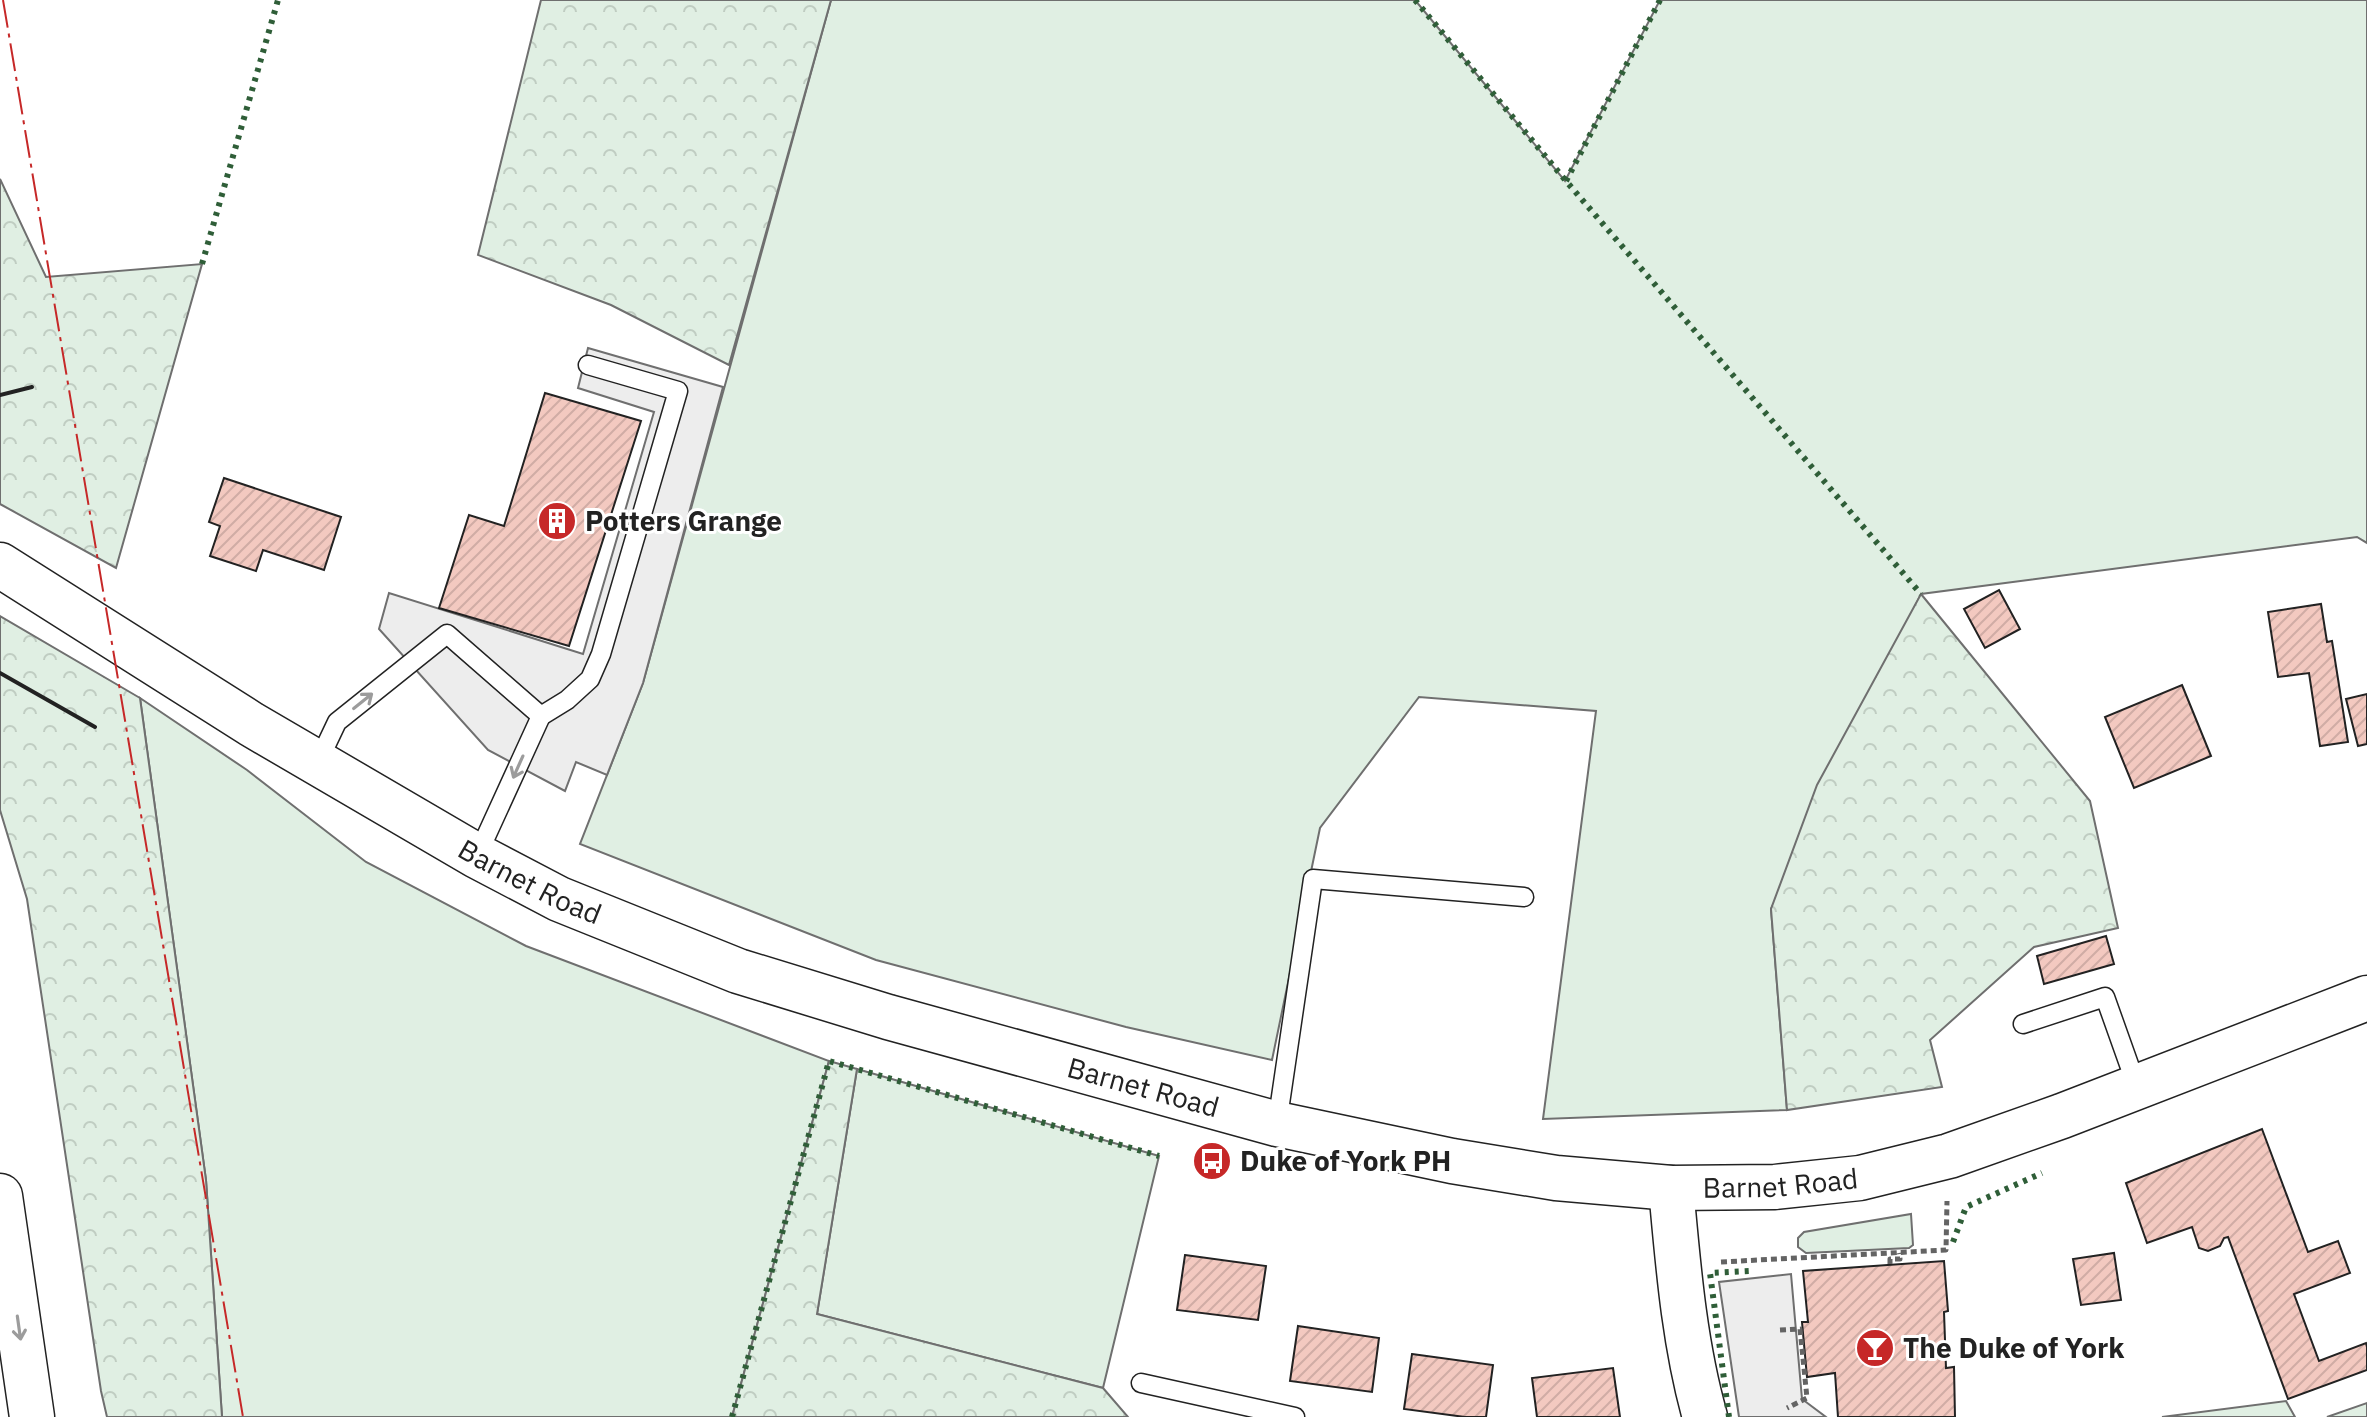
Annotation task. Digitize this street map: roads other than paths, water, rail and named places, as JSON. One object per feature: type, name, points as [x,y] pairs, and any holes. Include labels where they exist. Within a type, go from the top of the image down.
[{"type":"main road","name":"Barnet Road","points":[[0,565],[251,724],[477,856],[559,899],[738,971],[932,1029],[1277,1124],[1452,1161],[1541,1176],[1671,1188],[1790,1186],[1860,1178],[1949,1156],[2367,998]]},
{"type":"main road","points":[[1671,1188],[1678,1264],[1697,1387],[1705,1417]]},
{"type":"main road","points":[[0,1196],[32,1417]]},
{"type":"lane","points":[[477,856],[541,716],[567,700],[590,679],[601,654],[678,391],[588,365]]},
{"type":"lane","points":[[318,762],[337,722],[447,634],[541,716]]},
{"type":"lane","points":[[1277,1124],[1313,879],[1524,897]]},
{"type":"lane","points":[[2023,1024],[2105,997],[2137,1087]]},
{"type":"lane","points":[[1141,1383],[1295,1417]]},
{"type":"place","name":"Potters Grange","points":[[557,521]]},
{"type":"place","name":"Duke of York PH","points":[[1212,1161]]},
{"type":"place","name":"The Duke of York","points":[[1875,1348]]}]
